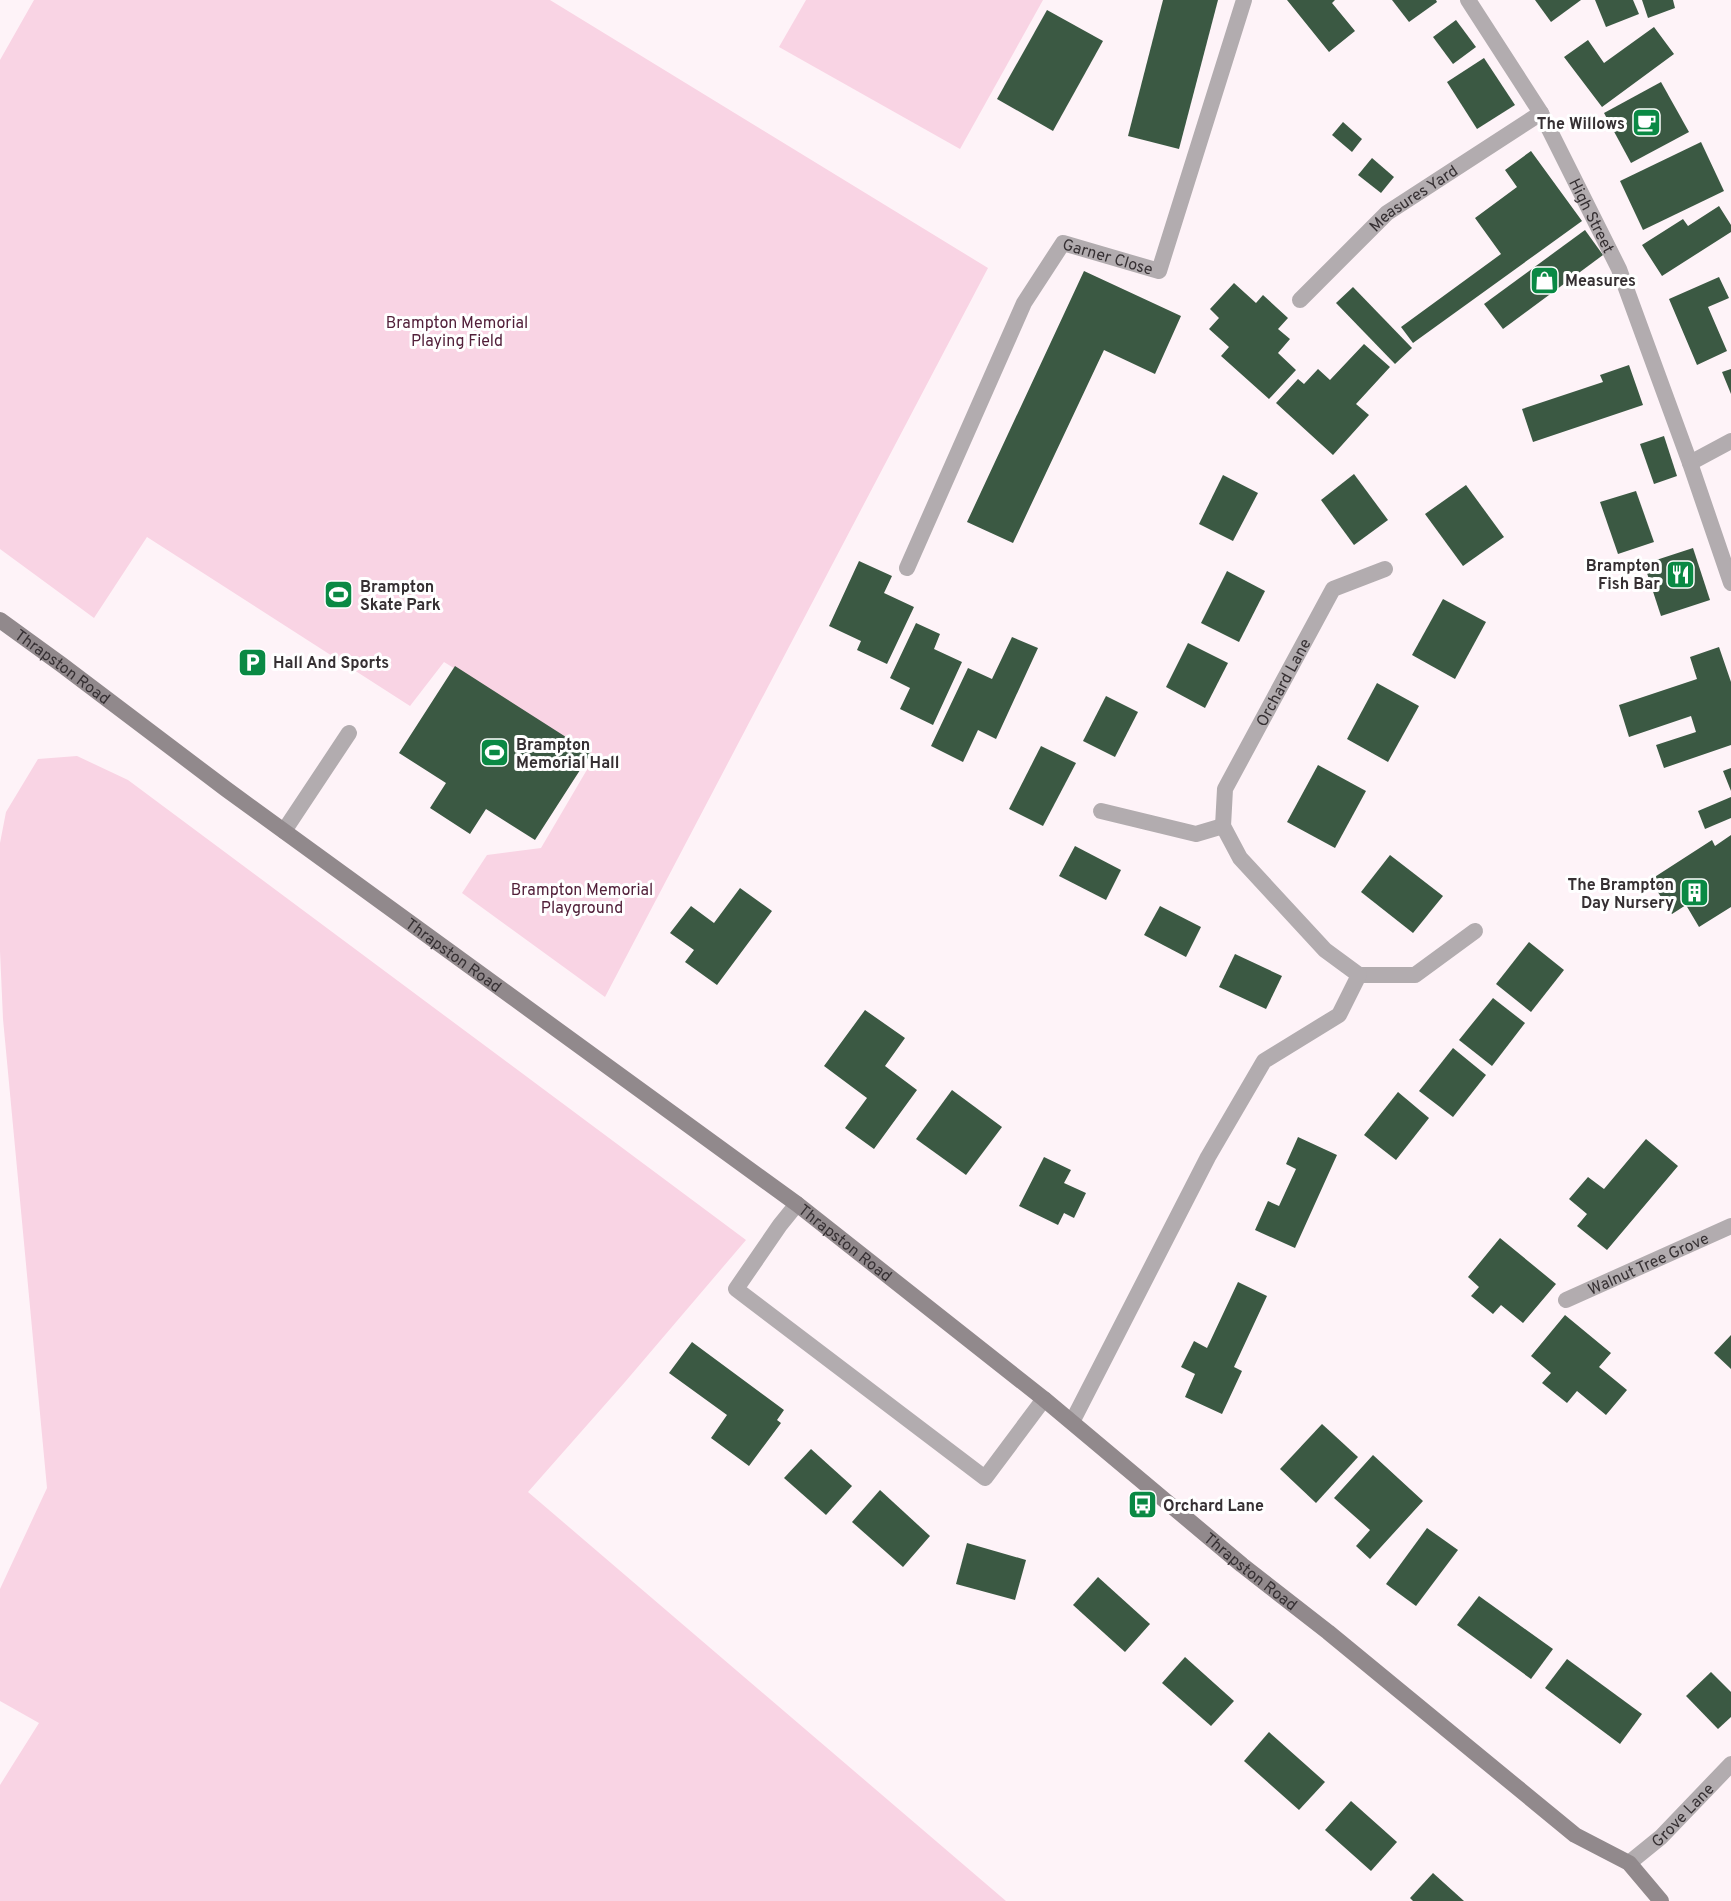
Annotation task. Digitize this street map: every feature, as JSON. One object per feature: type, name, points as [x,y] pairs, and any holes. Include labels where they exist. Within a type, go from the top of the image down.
[{"type":"main road","name":"Thrapston Road","points":[[0,620],[284,831],[797,1204],[1072,1422],[1242,1565],[1575,1835],[1629,1863],[1661,1901]]},
{"type":"street","name":"Garner Close","points":[[907,568],[1024,303],[1063,243],[1159,271],[1244,0]]},
{"type":"street","name":"High Street","points":[[1468,0],[1541,113],[1619,269],[1731,583]]},
{"type":"street","name":"Measures Yard","points":[[1300,300],[1387,213],[1541,113]]},
{"type":"street","points":[[1690,463],[1731,441]]},
{"type":"street","name":"Orchard Lane","points":[[1223,826],[1225,789],[1333,589],[1385,569]]},
{"type":"street","points":[[284,831],[349,733]]},
{"type":"street","points":[[1101,811],[1196,834],[1223,826],[1240,858],[1248,867],[1325,950],[1359,975],[1415,975],[1475,931]]},
{"type":"street","points":[[1072,1422],[1208,1157],[1264,1060],[1339,1015],[1359,975]]},
{"type":"street","points":[[797,1204],[736,1289],[985,1478],[1044,1400]]},
{"type":"street","name":"Walnut Tree Grove","points":[[1566,1299],[1731,1226]]},
{"type":"street","name":"Grove Lane","points":[[1629,1863],[1662,1837],[1731,1764]]},
{"type":"green space","name":"Brampton Memorial Playing Field","points":[[34,0],[550,0],[988,268],[605,997],[462,893],[487,855],[541,848],[595,756],[444,662],[410,706],[147,537],[94,618],[0,549],[0,60]]},
{"type":"green space","points":[[806,0],[1043,0],[960,149],[779,47]]},
{"type":"green space","points":[[77,756],[128,780],[746,1240],[528,1492],[1006,1901],[0,1901],[0,1785],[39,1723],[0,1701],[0,1589],[47,1488],[3,1019],[0,951],[0,843],[6,812],[38,759]]},
{"type":"building","points":[[1163,0],[1218,0],[1179,149],[1128,136]]},
{"type":"building","points":[[1287,0],[1335,0],[1332,3],[1355,31],[1329,52]]},
{"type":"building","points":[[1392,0],[1436,0],[1437,2],[1409,22]]},
{"type":"building","points":[[1535,0],[1581,0],[1551,22]]},
{"type":"building","points":[[1595,0],[1633,0],[1639,14],[1606,27]]},
{"type":"building","points":[[1642,0],[1673,0],[1675,8],[1648,18]]},
{"type":"building","points":[[1047,10],[1103,41],[1053,131],[997,99]]},
{"type":"building","points":[[1456,20],[1476,47],[1453,64],[1433,37]]},
{"type":"building","points":[[1654,27],[1674,54],[1602,107],[1564,57],[1588,40],[1604,63]]},
{"type":"building","points":[[1484,58],[1515,105],[1477,129],[1447,82]]},
{"type":"building","name":"The Willows","points":[[1661,82],[1689,132],[1631,163],[1604,113]]},
{"type":"building","points":[[1343,122],[1362,139],[1352,152],[1332,135]]},
{"type":"building","points":[[1701,142],[1724,191],[1643,230],[1620,181]]},
{"type":"building","points":[[1531,151],[1582,221],[1413,343],[1401,327],[1501,254],[1475,218],[1517,187],[1505,170]]},
{"type":"building","points":[[1372,158],[1394,177],[1381,193],[1358,175]]},
{"type":"building","points":[[1719,206],[1731,225],[1731,232],[1662,276],[1642,245],[1683,219],[1688,226]]},
{"type":"building","name":"Measures","points":[[1585,230],[1603,255],[1503,329],[1484,304]]},
{"type":"building","points":[[1084,271],[1181,316],[1155,374],[1104,350],[1013,543],[967,522]]},
{"type":"building","points":[[1719,277],[1729,298],[1708,307],[1727,351],[1697,365],[1669,299]]},
{"type":"building","points":[[1234,283],[1256,303],[1263,295],[1288,318],[1278,329],[1290,339],[1278,353],[1296,370],[1269,399],[1221,356],[1229,347],[1209,329],[1219,318],[1210,309]]},
{"type":"building","points":[[1353,287],[1412,348],[1395,364],[1336,303]]},
{"type":"building","points":[[1364,344],[1390,367],[1356,404],[1369,415],[1333,455],[1276,403],[1298,379],[1304,384],[1318,369],[1330,380]]},
{"type":"building","points":[[1629,365],[1643,405],[1533,442],[1522,409],[1603,382],[1600,375]]},
{"type":"building","points":[[1731,369],[1731,394],[1722,372]]},
{"type":"building","points":[[1664,436],[1677,476],[1654,484],[1640,444]]},
{"type":"building","points":[[1354,474],[1388,520],[1354,545],[1321,500]]},
{"type":"building","points":[[1223,475],[1258,493],[1233,541],[1199,524]]},
{"type":"building","points":[[1466,485],[1504,537],[1463,566],[1425,514]]},
{"type":"building","points":[[1636,491],[1654,542],[1618,554],[1600,502]]},
{"type":"building","points":[[1693,548],[1710,600],[1661,616],[1644,564]]},
{"type":"building","points":[[859,561],[892,576],[884,593],[914,607],[887,664],[857,650],[861,641],[829,626]]},
{"type":"building","points":[[1227,571],[1265,591],[1239,642],[1201,623]]},
{"type":"building","points":[[1443,599],[1486,622],[1455,679],[1412,655]]},
{"type":"building","points":[[916,623],[940,634],[934,649],[962,662],[933,725],[900,709],[910,688],[890,678]]},
{"type":"building","points":[[1012,637],[1038,648],[996,739],[978,730],[963,762],[931,746],[968,668],[992,679]]},
{"type":"building","points":[[1188,643],[1228,663],[1205,708],[1166,687]]},
{"type":"building","points":[[1719,647],[1731,682],[1731,745],[1664,768],[1656,745],[1696,732],[1691,716],[1629,737],[1619,705],[1697,679],[1690,657]]},
{"type":"building","name":"Brampton Memorial Hall","points":[[455,666],[591,753],[535,840],[486,809],[470,834],[430,808],[446,783],[399,753]]},
{"type":"building","points":[[1377,683],[1419,706],[1388,762],[1347,739]]},
{"type":"building","points":[[1106,696],[1138,712],[1115,757],[1083,741]]},
{"type":"building","points":[[1041,746],[1076,763],[1043,826],[1009,809]]},
{"type":"building","points":[[1318,765],[1366,791],[1335,848],[1287,822]]},
{"type":"building","points":[[1731,768],[1731,791],[1723,771]]},
{"type":"building","points":[[1731,797],[1731,818],[1705,829],[1698,811]]},
{"type":"building","name":"The Brampton Day Nursery","points":[[1731,835],[1731,907],[1699,927],[1686,905],[1672,914],[1650,880],[1712,840],[1715,846]]},
{"type":"building","points":[[1075,846],[1121,870],[1106,900],[1059,876]]},
{"type":"building","points":[[1390,855],[1443,896],[1413,933],[1361,892]]},
{"type":"building","points":[[740,888],[772,911],[717,985],[685,962],[694,950],[670,933],[691,906],[714,923]]},
{"type":"building","points":[[1160,906],[1201,927],[1186,957],[1144,935]]},
{"type":"building","points":[[1529,942],[1564,970],[1531,1012],[1496,984]]},
{"type":"building","points":[[1235,954],[1282,976],[1266,1009],[1219,987]]},
{"type":"building","points":[[1493,998],[1525,1023],[1492,1066],[1459,1040]]},
{"type":"building","points":[[865,1010],[905,1038],[885,1066],[917,1090],[874,1149],[845,1128],[867,1098],[824,1066]]},
{"type":"building","points":[[1453,1048],[1486,1075],[1453,1117],[1419,1091]]},
{"type":"building","points":[[952,1090],[1002,1127],[966,1175],[916,1139]]},
{"type":"building","points":[[1398,1092],[1429,1118],[1396,1160],[1364,1135]]},
{"type":"building","points":[[1298,1137],[1337,1155],[1295,1248],[1255,1230],[1268,1201],[1279,1206],[1296,1169],[1286,1164]]},
{"type":"building","points":[[1646,1139],[1678,1166],[1607,1250],[1577,1226],[1587,1214],[1569,1199],[1588,1177],[1604,1189]]},
{"type":"building","points":[[1044,1157],[1071,1170],[1064,1183],[1086,1193],[1074,1218],[1064,1213],[1058,1225],[1019,1206]]},
{"type":"building","points":[[1500,1238],[1556,1284],[1523,1323],[1501,1305],[1493,1314],[1471,1296],[1479,1287],[1468,1277]]},
{"type":"building","points":[[1238,1282],[1267,1296],[1234,1367],[1242,1371],[1222,1414],[1185,1397],[1195,1374],[1181,1367],[1194,1341],[1207,1348]]},
{"type":"building","points":[[1565,1315],[1611,1353],[1599,1367],[1627,1390],[1606,1415],[1577,1391],[1567,1403],[1542,1383],[1551,1373],[1531,1356]]},
{"type":"building","points":[[1731,1335],[1731,1369],[1714,1353]]},
{"type":"building","points":[[692,1342],[784,1410],[777,1420],[781,1423],[749,1466],[711,1438],[727,1415],[669,1373]]},
{"type":"building","points":[[1322,1424],[1358,1457],[1316,1503],[1280,1469]]},
{"type":"building","points":[[811,1449],[852,1486],[826,1515],[784,1478]]},
{"type":"building","points":[[1373,1455],[1423,1501],[1370,1559],[1356,1546],[1370,1530],[1334,1498]]},
{"type":"building","points":[[880,1490],[930,1536],[903,1567],[852,1522]]},
{"type":"building","points":[[1427,1528],[1458,1550],[1416,1606],[1386,1584]]},
{"type":"building","points":[[967,1543],[1026,1560],[1015,1600],[956,1584]]},
{"type":"building","points":[[1098,1577],[1150,1624],[1125,1652],[1073,1605]]},
{"type":"building","points":[[1479,1596],[1553,1649],[1531,1679],[1457,1625]]},
{"type":"building","points":[[1185,1657],[1234,1701],[1211,1726],[1162,1683]]},
{"type":"building","points":[[1567,1659],[1642,1714],[1620,1744],[1545,1688]]},
{"type":"building","points":[[1711,1672],[1731,1692],[1731,1717],[1718,1729],[1686,1696]]},
{"type":"building","points":[[1269,1732],[1325,1782],[1299,1810],[1244,1761]]},
{"type":"building","points":[[1351,1801],[1397,1842],[1371,1871],[1325,1830]]},
{"type":"building","points":[[1433,1873],[1464,1901],[1413,1901],[1410,1898]]},
{"type":"place","name":"The Willows","points":[[1646,123]]},
{"type":"place","name":"Measures","points":[[1544,280]]},
{"type":"place","name":"Brampton Fish Bar","points":[[1681,574]]},
{"type":"place","name":"Brampton Skate Park","points":[[339,595]]},
{"type":"place","name":"Hall And Sports","points":[[252,662]]},
{"type":"place","name":"Brampton Memorial Hall","points":[[495,753]]},
{"type":"place","name":"The Brampton Day Nursery","points":[[1695,893]]},
{"type":"place","name":"Orchard Lane","points":[[1142,1505]]},
{"type":"park label","name":"Brampton Memorial Playground","points":[[582,898]]}]
